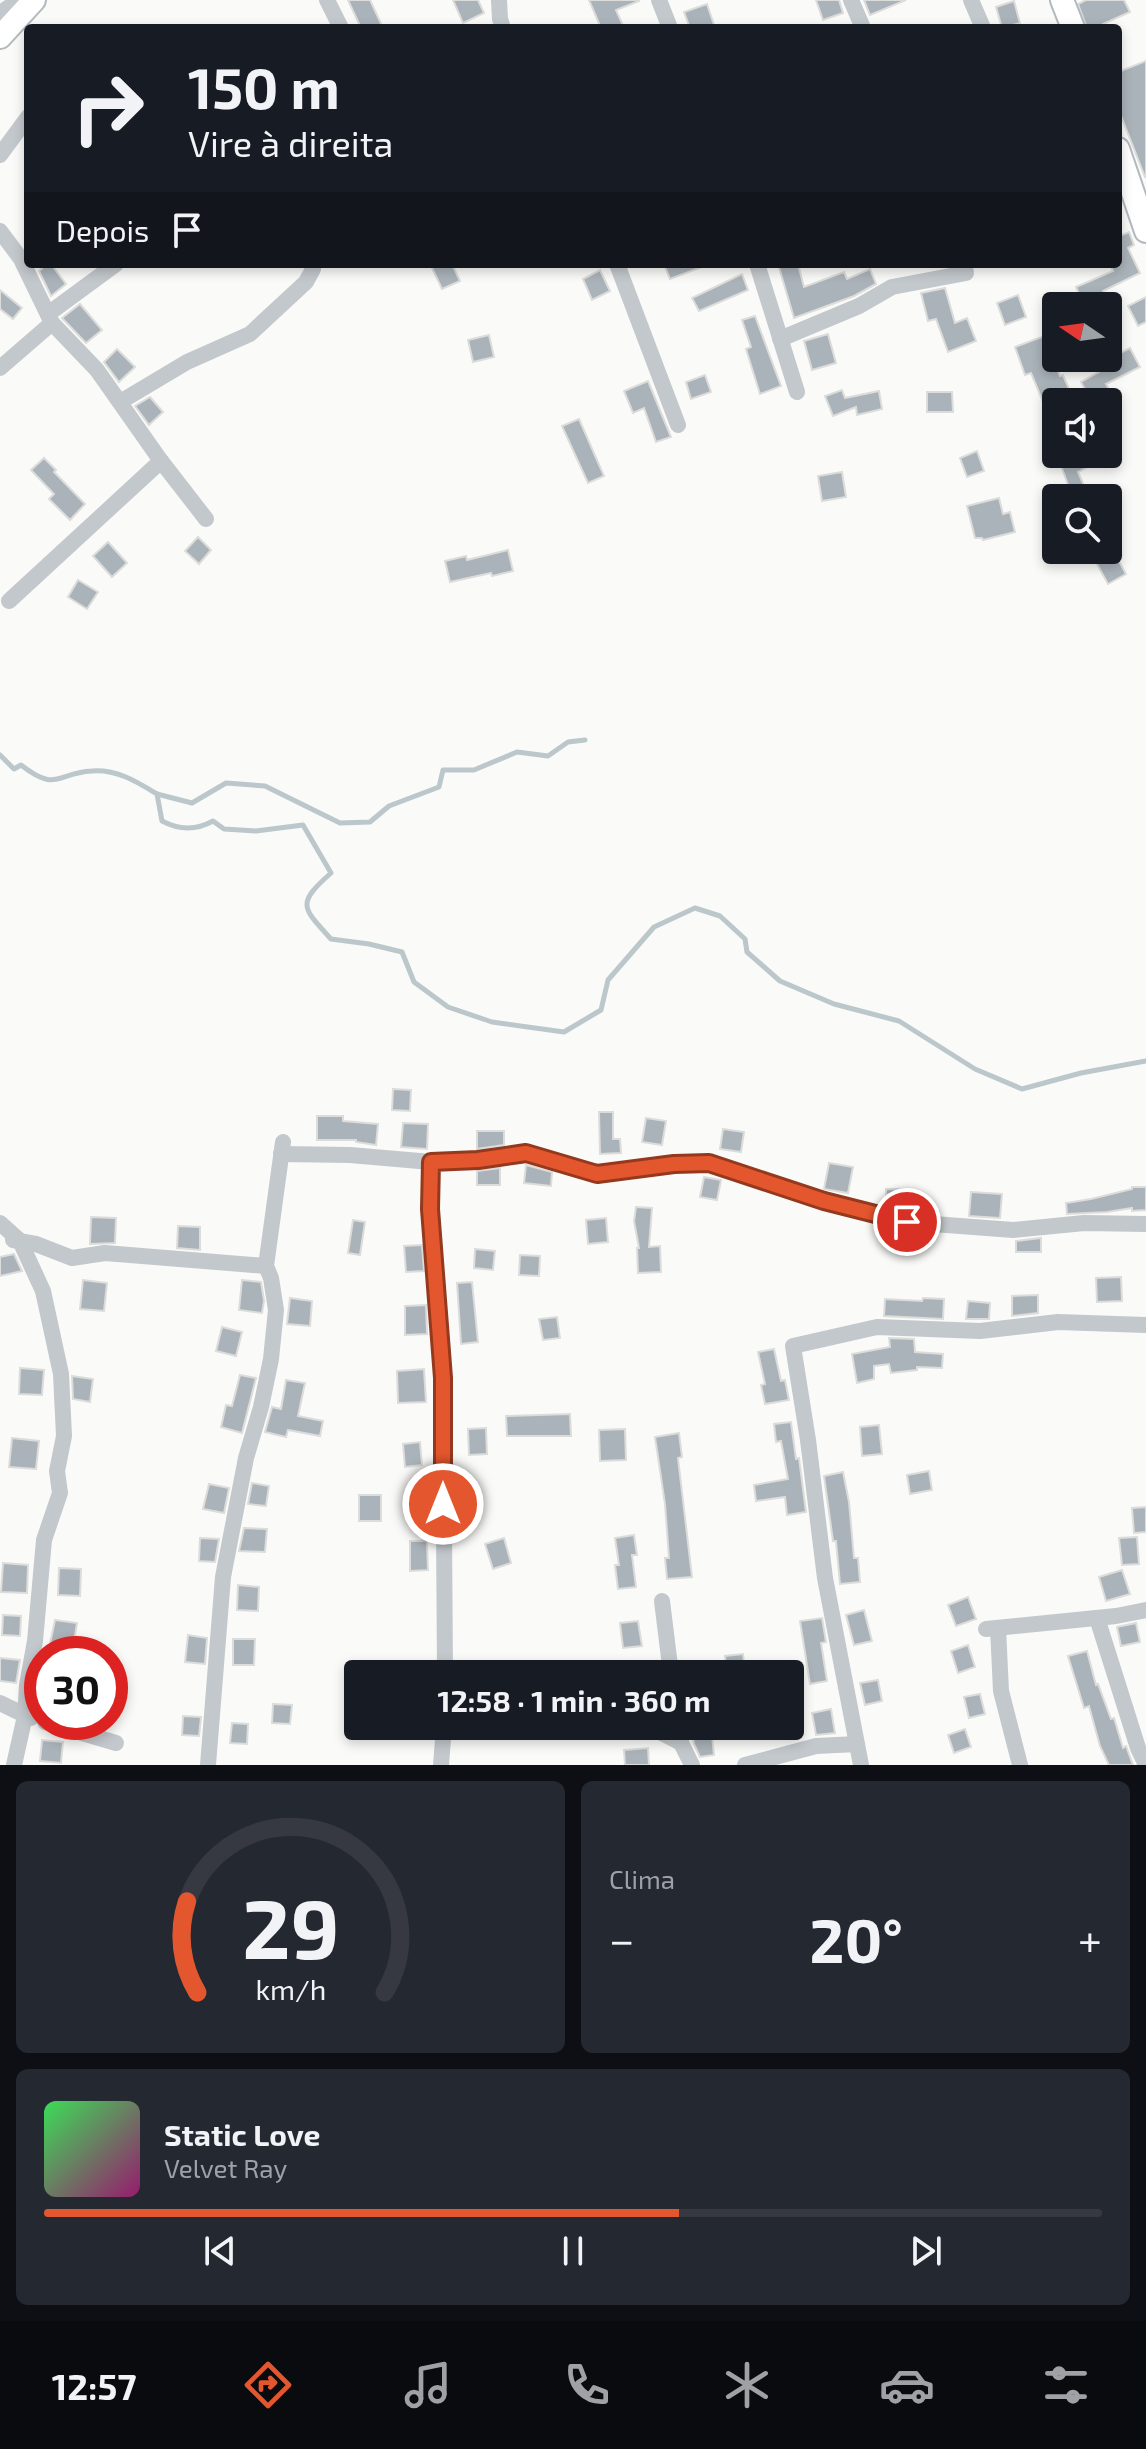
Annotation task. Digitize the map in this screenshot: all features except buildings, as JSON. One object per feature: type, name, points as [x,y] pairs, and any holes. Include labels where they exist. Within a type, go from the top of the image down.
[{"type":"street","points":[[0,13],[20,0]]},
{"type":"street","points":[[0,37],[34,0]]},
{"type":"street","points":[[327,0],[339,24]]},
{"type":"street","points":[[499,0],[502,24]]},
{"type":"street","points":[[659,0],[668,24]]},
{"type":"street","points":[[851,0],[861,24]]},
{"type":"street","points":[[971,0],[981,24]]},
{"type":"street","points":[[1062,0],[1071,24]]},
{"type":"street","points":[[0,155],[24,122]]},
{"type":"street","points":[[1122,161],[1146,231]]},
{"type":"street","points":[[0,231],[24,265]]},
{"type":"street","points":[[25,268],[50,318],[97,370],[206,519]]},
{"type":"street","points":[[0,368],[50,318],[111,268]]},
{"type":"street","points":[[120,402],[187,362],[250,334],[306,282],[313,268]]},
{"type":"street","points":[[619,268],[678,425]]},
{"type":"street","points":[[758,268],[797,392]]},
{"type":"street","points":[[780,339],[859,306],[892,287],[966,273],[965,268]]},
{"type":"street","points":[[9,601],[161,461]]},
{"type":"street","points":[[208,1765],[223,1577],[246,1458],[271,1359],[276,1310],[266,1266],[282,1148],[431,1162],[478,1160],[526,1153],[597,1174],[674,1164],[709,1163],[824,1201],[907,1222],[1013,1230],[1084,1223],[1146,1224]]},
{"type":"street","points":[[431,1162],[430,1209],[443,1378],[445,1660]]},
{"type":"street","points":[[0,1223],[20,1241],[43,1291],[61,1374],[64,1436],[57,1471],[60,1493],[44,1540],[35,1636]]},
{"type":"street","points":[[0,1237],[36,1244],[72,1258],[105,1253],[266,1266]]},
{"type":"street","points":[[861,1765],[825,1578],[793,1346],[877,1327],[980,1331],[1058,1322],[1146,1325]]},
{"type":"street","points":[[662,1601],[669,1660]]},
{"type":"street","points":[[1020,1765],[1001,1691],[992,1629],[1146,1610]]},
{"type":"street","points":[[1097,1618],[1146,1765]]},
{"type":"street","points":[[0,1703],[24,1715]]},
{"type":"street","points":[[14,1765],[24,1720]]},
{"type":"street","points":[[106,1740],[116,1743]]},
{"type":"street","points":[[441,1765],[443,1740]]},
{"type":"street","points":[[682,1740],[692,1765]]},
{"type":"street","points":[[745,1765],[816,1746],[857,1744]]},
{"type":"waterway","points":[[157,794],[192,803],[226,783],[265,786],[340,823],[370,822],[389,806],[439,787],[443,770],[474,770],[517,752],[548,756],[568,742],[585,740]]},
{"type":"waterway","points":[[0,755],[14,769],[21,765],[50,780],[92,771],[126,777],[157,794],[162,821],[175,826],[193,828],[213,821],[224,829],[256,831],[303,825],[331,873],[312,892],[307,906],[314,920],[331,939],[402,952],[414,982],[448,1007],[492,1022],[564,1032],[601,1010],[608,980],[654,927],[695,908],[720,916],[745,939],[747,952],[780,981],[834,1004],[899,1021],[975,1069],[1022,1089],[1081,1073],[1146,1061]]},
{"type":"route","points":[[443,1504],[443,1378],[430,1209],[431,1162],[478,1160],[526,1153],[597,1174],[674,1164],[709,1163],[824,1201],[907,1222]]}]
